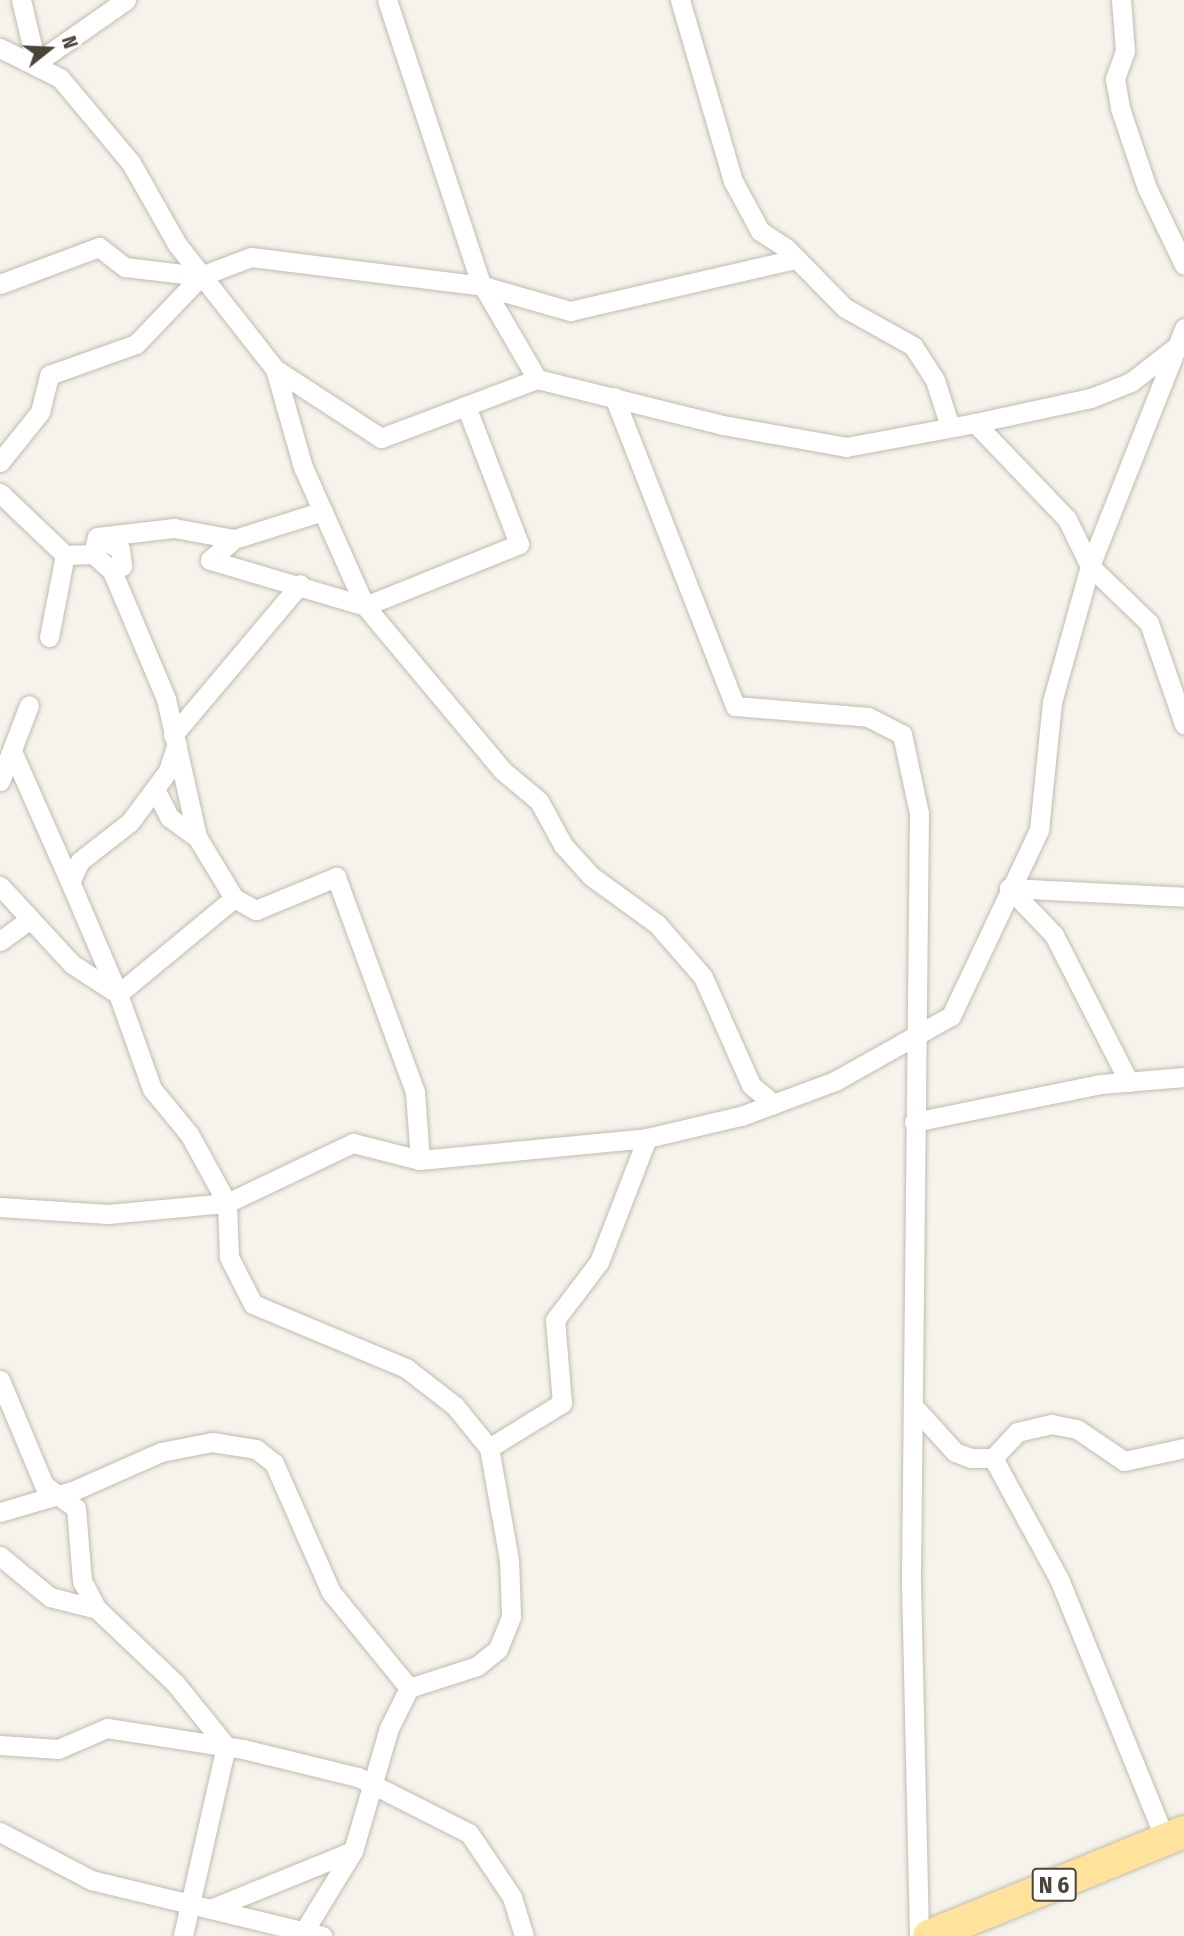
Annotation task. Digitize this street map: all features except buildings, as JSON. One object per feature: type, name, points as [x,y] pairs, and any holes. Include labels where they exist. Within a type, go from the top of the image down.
[{"type":"main road","name":"N 6","points":[[929,1936],[1174,1836]]},
{"type":"street","points":[[21,0],[36,63]]},
{"type":"street","points":[[36,63],[126,0]]},
{"type":"street","points":[[387,0],[483,286],[537,379]]},
{"type":"street","points":[[680,0],[733,181],[760,231],[796,259],[845,308],[913,346],[935,380],[950,427]]},
{"type":"street","points":[[1121,0],[1125,51],[1115,79],[1120,108],[1147,188],[1184,265]]},
{"type":"street","points":[[0,48],[36,63],[60,78],[131,163],[201,276],[275,369],[381,438],[537,379],[723,425],[846,447],[1091,398],[1131,382],[1180,337]]},
{"type":"street","points":[[0,284],[99,247],[125,267],[201,276]]},
{"type":"street","points":[[0,462],[40,412],[49,374],[136,344],[201,276],[251,257],[483,286],[570,311],[796,259]]},
{"type":"street","points":[[0,1207],[108,1214],[227,1203],[353,1143],[421,1160],[647,1138],[774,1104],[835,1081],[918,1037],[951,1016],[1009,888],[1039,830],[1052,702],[1090,566],[1180,337]]},
{"type":"street","points":[[275,369],[323,511],[365,606],[502,770],[539,800],[563,845],[592,876],[657,924],[703,977],[751,1085],[774,1104]]},
{"type":"street","points":[[614,397],[735,706],[868,717],[902,734],[919,813],[918,1037],[914,1122],[919,1936]]},
{"type":"street","points":[[323,511],[234,539],[210,560],[300,584],[365,606],[519,544],[466,406]]},
{"type":"street","points":[[975,423],[1067,519],[1090,566],[1149,623],[1184,724]]},
{"type":"street","points":[[0,494],[65,555]]},
{"type":"street","points":[[65,555],[174,528],[234,539]]},
{"type":"street","points":[[95,546],[120,549],[121,566],[112,571],[158,675],[197,837],[234,898],[256,910],[335,877],[415,1092],[421,1160]]},
{"type":"street","points":[[50,637],[65,555]]},
{"type":"street","points":[[70,882],[79,861],[134,816],[155,789],[175,740],[300,584]]},
{"type":"street","points":[[0,781],[29,705]]},
{"type":"street","points":[[12,751],[118,994],[152,1089],[189,1134],[227,1203],[229,1256],[253,1304],[406,1368],[455,1406],[489,1448],[509,1560],[511,1616],[498,1649],[477,1666],[410,1688]]},
{"type":"street","points":[[155,789],[169,817],[197,837]]},
{"type":"street","points":[[134,816],[169,817]]},
{"type":"street","points":[[0,886],[28,921],[72,964],[118,994]]},
{"type":"street","points":[[1009,888],[1184,897]]},
{"type":"street","points":[[1009,888],[1054,935],[1129,1082]]},
{"type":"street","points":[[118,994],[234,898]]},
{"type":"street","points":[[0,941],[28,921]]},
{"type":"street","points":[[914,1122],[1129,1082],[1184,1077]]},
{"type":"street","points":[[489,1448],[562,1403],[555,1320],[599,1262],[647,1138]]},
{"type":"street","points":[[0,1380],[52,1496],[76,1508],[82,1581],[97,1609],[175,1683],[226,1746]]},
{"type":"street","points":[[914,1407],[955,1452],[993,1458]]},
{"type":"street","points":[[993,1458],[1017,1432],[1051,1424],[1077,1429],[1124,1461],[1184,1448]]},
{"type":"street","points":[[0,1512],[52,1496],[161,1452],[212,1442],[256,1449],[279,1473],[331,1592],[410,1688]]},
{"type":"street","points":[[993,1458],[1059,1579],[1174,1836]]},
{"type":"street","points":[[0,1556],[50,1597],[97,1609]]},
{"type":"street","points":[[0,1832],[91,1880],[309,1935],[353,1851],[372,1784],[410,1688]]},
{"type":"street","points":[[0,1745],[58,1749],[107,1728],[226,1746],[372,1784],[469,1833],[512,1897],[524,1936]]},
{"type":"street","points":[[183,1936],[226,1746]]},
{"type":"street","points":[[210,1909],[353,1851]]}]
